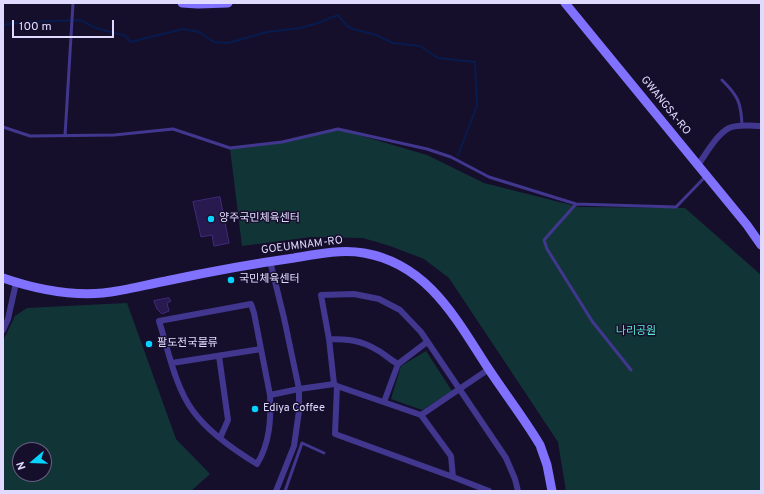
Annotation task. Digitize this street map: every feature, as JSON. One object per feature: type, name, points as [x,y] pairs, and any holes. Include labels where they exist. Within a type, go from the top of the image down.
[{"type":"street","points":[[182,3],[228,3]]},
{"type":"street","name":"GWANGSA-RO","points":[[565,3],[747,225],[761,245]]},
{"type":"street","points":[[570,3],[587,30]]},
{"type":"street","points":[[698,165],[717,138],[729,128],[742,125],[761,126]]},
{"type":"street","name":"GOEUMNAM-RO","points":[[3,278],[16,283],[56,292],[103,293],[270,261],[335,252],[364,253],[384,258],[421,279],[447,305],[540,445],[548,465],[552,491]]},
{"type":"street","points":[[270,261],[299,389],[299,411],[294,446],[276,491]]},
{"type":"street","points":[[3,330],[8,319],[16,283]]},
{"type":"street","points":[[489,491],[335,434],[336,385],[321,295],[354,294],[379,299],[400,310],[421,332],[506,458],[515,479],[518,491]]},
{"type":"street","points":[[251,304],[270,395],[271,420],[262,456],[257,464],[242,455],[220,438],[204,424],[192,410],[181,388],[172,363],[159,321],[251,304]]},
{"type":"street","points":[[329,339],[347,339],[365,343],[398,364]]},
{"type":"street","points":[[384,402],[398,364],[427,342]]},
{"type":"street","points":[[172,363],[261,349]]},
{"type":"street","points":[[219,356],[228,420],[220,438]]},
{"type":"street","points":[[421,415],[489,369]]},
{"type":"street","points":[[270,395],[299,389],[336,385],[421,415],[451,456],[453,478]]},
{"type":"lane","points":[[65,136],[73,3]]},
{"type":"lane","points":[[722,80],[734,92],[739,101],[742,125]]},
{"type":"lane","points":[[3,127],[30,136],[114,135],[173,129],[230,148],[282,142],[338,129],[427,149],[451,157],[489,177],[576,204],[676,207],[706,175]]},
{"type":"lane","points":[[576,204],[544,240],[547,249],[592,321],[631,370]]},
{"type":"lane","points":[[285,491],[302,442],[324,453]]},
{"type":"green space","name":"나리공원","points":[[338,129],[427,155],[484,183],[579,207],[685,208],[761,275],[761,491],[566,491],[558,442],[449,278],[424,259],[390,246],[363,238],[311,237],[242,246],[230,148],[282,142]]},
{"type":"green space","points":[[127,303],[176,439],[210,474],[191,491],[3,491],[3,341],[15,316],[27,308]]},
{"type":"green space","points":[[426,351],[452,391],[422,410],[391,399],[401,366]]},
{"type":"building","name":"양주국민체육센터","points":[[220,197],[229,243],[214,246],[212,235],[201,237],[193,202]]},
{"type":"building","points":[[169,298],[171,301],[167,303],[169,311],[162,314],[157,309],[154,301]]},
{"type":"waterway","points":[[3,26],[7,24],[26,22],[80,20],[96,28],[126,36],[130,42],[183,29],[199,32],[214,42],[228,43],[267,32],[300,28],[338,15],[347,26],[376,35],[393,43],[420,46],[438,58],[475,62],[477,106],[458,155]]},
{"type":"place","name":"양주국민체육센터","points":[[211,219]]},
{"type":"place","name":"국민체육센터","points":[[231,280]]},
{"type":"place","name":"팔도전국물류","points":[[149,344]]},
{"type":"place","name":"Ediya Coffee","points":[[255,409]]}]
